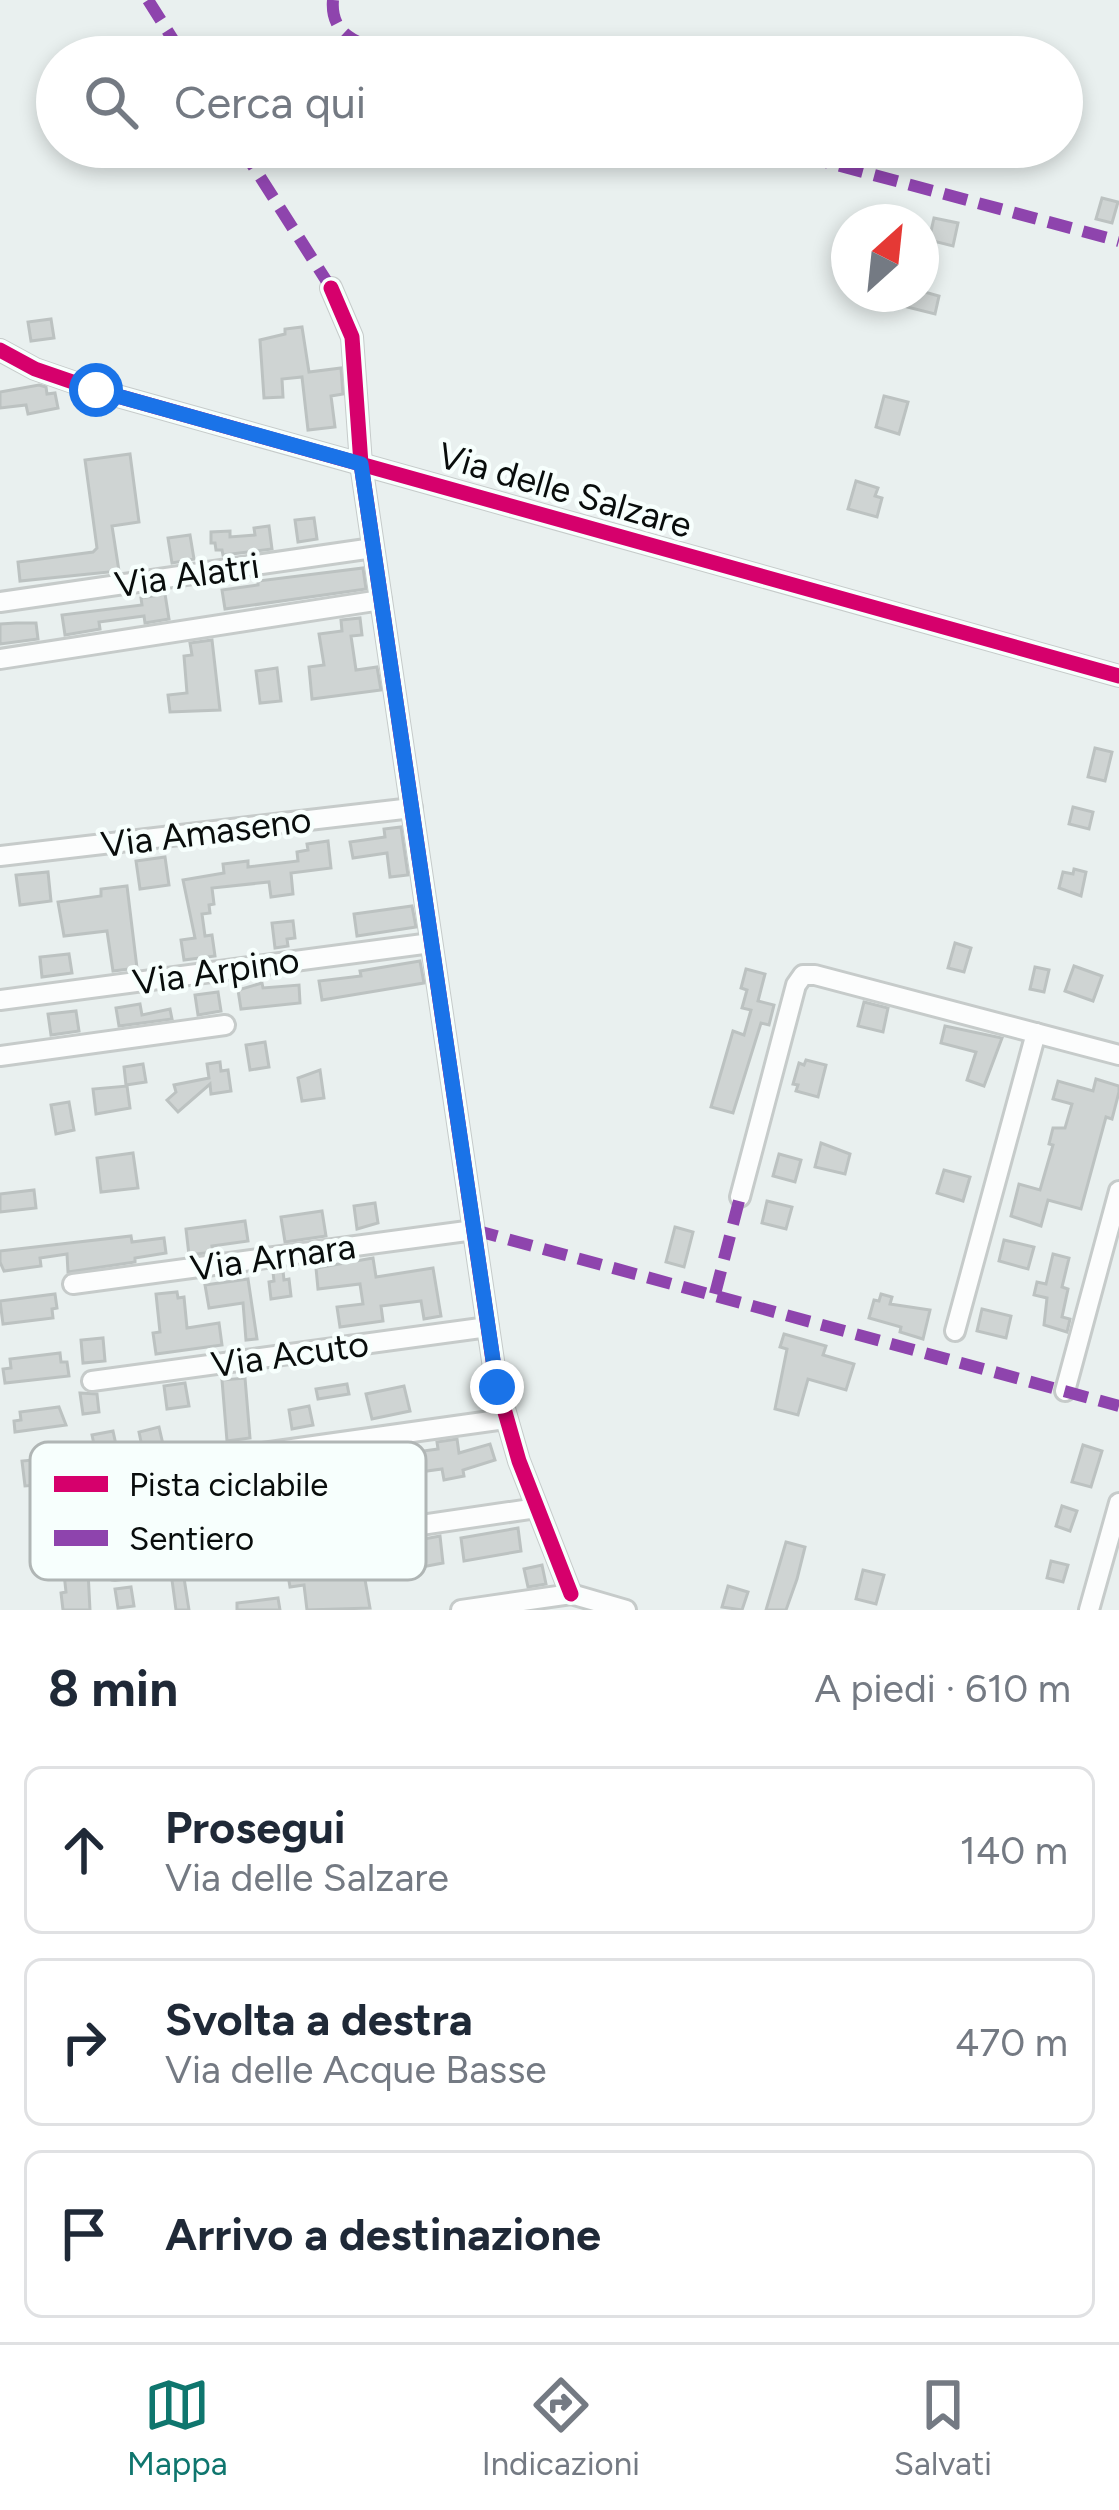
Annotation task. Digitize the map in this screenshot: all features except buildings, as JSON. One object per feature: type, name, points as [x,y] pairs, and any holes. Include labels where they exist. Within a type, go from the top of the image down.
[{"type":"street","points":[[331,288],[352,337],[361,464],[488,1328],[505,1419],[571,1594]]},
{"type":"street","name":"Via delle Salzare","points":[[0,350],[84,387],[1119,676]]},
{"type":"street","name":"Via Alatri","points":[[0,602],[374,548]]},
{"type":"street","points":[[0,659],[381,600]]},
{"type":"street","name":"Via Amaseno","points":[[0,856],[412,808]]},
{"type":"street","name":"Via Arpino","points":[[0,1000],[431,943]]},
{"type":"street","points":[[740,1197],[796,985],[803,975],[1119,1055]]},
{"type":"street","points":[[0,1056],[225,1025]]},
{"type":"street","points":[[955,1331],[1036,1033]]},
{"type":"street","points":[[1065,1391],[1119,1191]]},
{"type":"street","name":"Via Arnara","points":[[73,1284],[474,1230]]},
{"type":"street","name":"Via Acuto","points":[[92,1381],[488,1328]]},
{"type":"street","points":[[341,1442],[505,1419]]},
{"type":"street","points":[[1089,1610],[1119,1503]]},
{"type":"street","points":[[426,1524],[537,1508]]},
{"type":"street","points":[[460,1610],[571,1594],[626,1610]]},
{"type":"marked path","points":[[148,0],[171,36]]},
{"type":"marked path","points":[[333,0],[334,15],[348,36]]},
{"type":"marked path","points":[[254,168],[331,288]]},
{"type":"marked path","points":[[848,168],[1119,241]]},
{"type":"marked path","points":[[715,1294],[740,1197]]},
{"type":"marked path","points":[[474,1230],[1119,1406]]},
{"type":"cycle path","points":[[331,288],[352,337],[361,464],[496,1381],[519,1461],[571,1594]]},
{"type":"cycle path","points":[[0,350],[35,369],[96,390],[1119,676]]},
{"type":"route","points":[[96,390],[361,464],[497,1387]]}]
